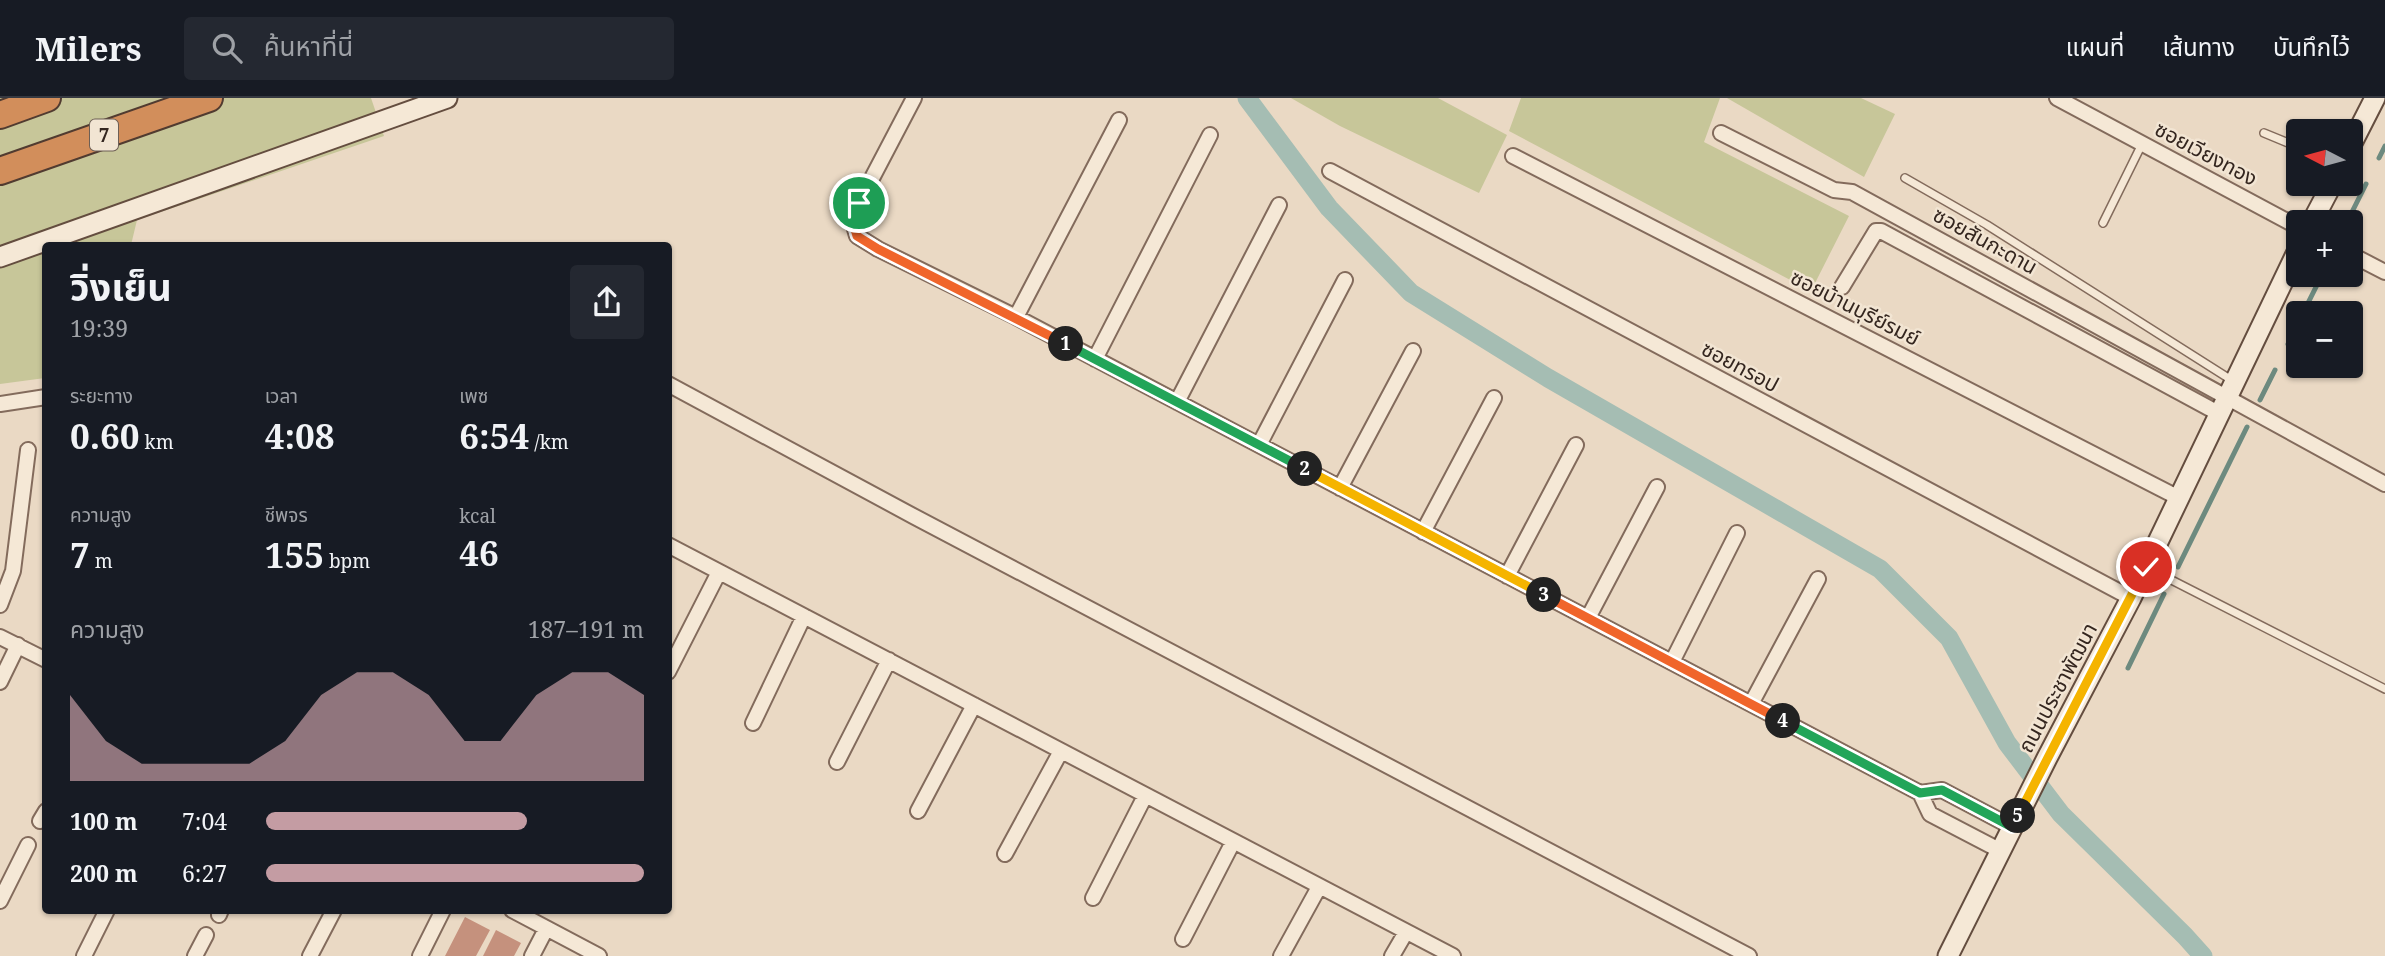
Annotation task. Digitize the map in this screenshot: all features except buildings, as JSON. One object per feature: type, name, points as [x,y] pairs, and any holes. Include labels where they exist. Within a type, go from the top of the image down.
[{"type":"highway","points":[[0,115],[47,98]]},
{"type":"highway","name":"7","points":[[0,171],[209,98]]},
{"type":"street","points":[[0,257],[447,98]]},
{"type":"street","points":[[914,98],[859,203],[853,222],[857,236],[1920,793],[1942,790],[2012,827]]},
{"type":"street","name":"ซอยเวียงทอง","points":[[2057,98],[2286,220]]},
{"type":"street","points":[[2363,122],[2375,98]]},
{"type":"street","points":[[1016,317],[1119,120]]},
{"type":"street","name":"ซอยสันกะดาน","points":[[1721,133],[1834,190],[1852,192],[2226,397]]},
{"type":"street","points":[[1095,359],[1210,135]]},
{"type":"street","name":"ซอยบ้านบุรีย์รมย์","points":[[1513,156],[2179,498]]},
{"type":"street","name":"ซอยทรอป","points":[[1331,171],[2131,598]]},
{"type":"street","points":[[1177,402],[1279,205]]},
{"type":"street","points":[[1842,287],[1876,231],[1881,231],[2226,397],[2385,484]]},
{"type":"street","points":[[2363,261],[2385,272]]},
{"type":"street","name":"ถนนประชาพัฒนา","points":[[1948,956],[2131,598],[2286,274]]},
{"type":"street","points":[[1259,445],[1345,280]]},
{"type":"street","points":[[1340,488],[1413,351]]},
{"type":"street","points":[[672,386],[1749,956]]},
{"type":"street","points":[[0,404],[42,398]]},
{"type":"street","points":[[1423,531],[1494,398]]},
{"type":"street","points":[[1507,576],[1576,444]]},
{"type":"street","points":[[0,605],[13,571],[28,450]]},
{"type":"street","points":[[1588,618],[1657,487]]},
{"type":"street","points":[[1672,662],[1737,533]]},
{"type":"street","points":[[672,547],[1453,956]]},
{"type":"street","points":[[672,664],[719,572]]},
{"type":"street","points":[[1751,704],[1818,579]]},
{"type":"street","points":[[753,723],[804,615]]},
{"type":"street","points":[[0,637],[42,658]]},
{"type":"street","points":[[0,682],[18,645]]},
{"type":"street","points":[[838,762],[889,660]]},
{"type":"street","points":[[918,811],[974,705]]},
{"type":"street","points":[[1005,855],[1060,751]]},
{"type":"street","points":[[1920,793],[1930,814],[2001,850]]},
{"type":"street","points":[[1093,898],[1145,796]]},
{"type":"street","points":[[1183,939],[1233,842]]},
{"type":"street","points":[[0,901],[28,845]]},
{"type":"street","points":[[1281,956],[1319,887]]},
{"type":"street","points":[[83,956],[105,914]]},
{"type":"street","points":[[310,956],[332,914]]},
{"type":"street","points":[[420,956],[441,914]]},
{"type":"street","points":[[519,914],[599,956]]},
{"type":"street","points":[[531,956],[545,929]]},
{"type":"street","points":[[1392,956],[1406,932]]},
{"type":"street","points":[[195,956],[206,935]]},
{"type":"lane","points":[[2264,133],[2286,142]]},
{"type":"lane","points":[[2104,223],[2143,144]]},
{"type":"lane","points":[[1905,178],[1987,225],[2226,397]]},
{"type":"lane","points":[[2146,567],[2385,689]]},
{"type":"green space","points":[[0,98],[371,98],[384,136],[137,220],[132,242],[42,242],[42,378],[0,384]]},
{"type":"green space","points":[[1291,98],[1438,98],[1507,135],[1479,193],[1340,126]]},
{"type":"green space","points":[[1521,98],[1720,98],[1704,142],[1849,216],[1811,291],[1509,131]]},
{"type":"green space","points":[[1727,98],[1861,98],[1895,114],[1864,177]]},
{"type":"waterway","points":[[1247,98],[1329,208],[1411,293],[1548,378],[1880,569],[1949,638],[2007,743],[2061,814],[2203,956]]},
{"type":"waterway","points":[[2379,158],[2385,146]]},
{"type":"waterway","points":[[2353,210],[2366,184]]},
{"type":"waterway","points":[[2309,301],[2316,287]]},
{"type":"waterway","points":[[2260,400],[2275,370]]},
{"type":"waterway","points":[[2178,567],[2247,427]]},
{"type":"waterway","points":[[2128,668],[2164,594]]},
{"type":"route","points":[[859,203],[853,222],[857,236],[878,249],[1016,317],[1920,793],[1942,790],[2012,827],[2146,567]]}]
